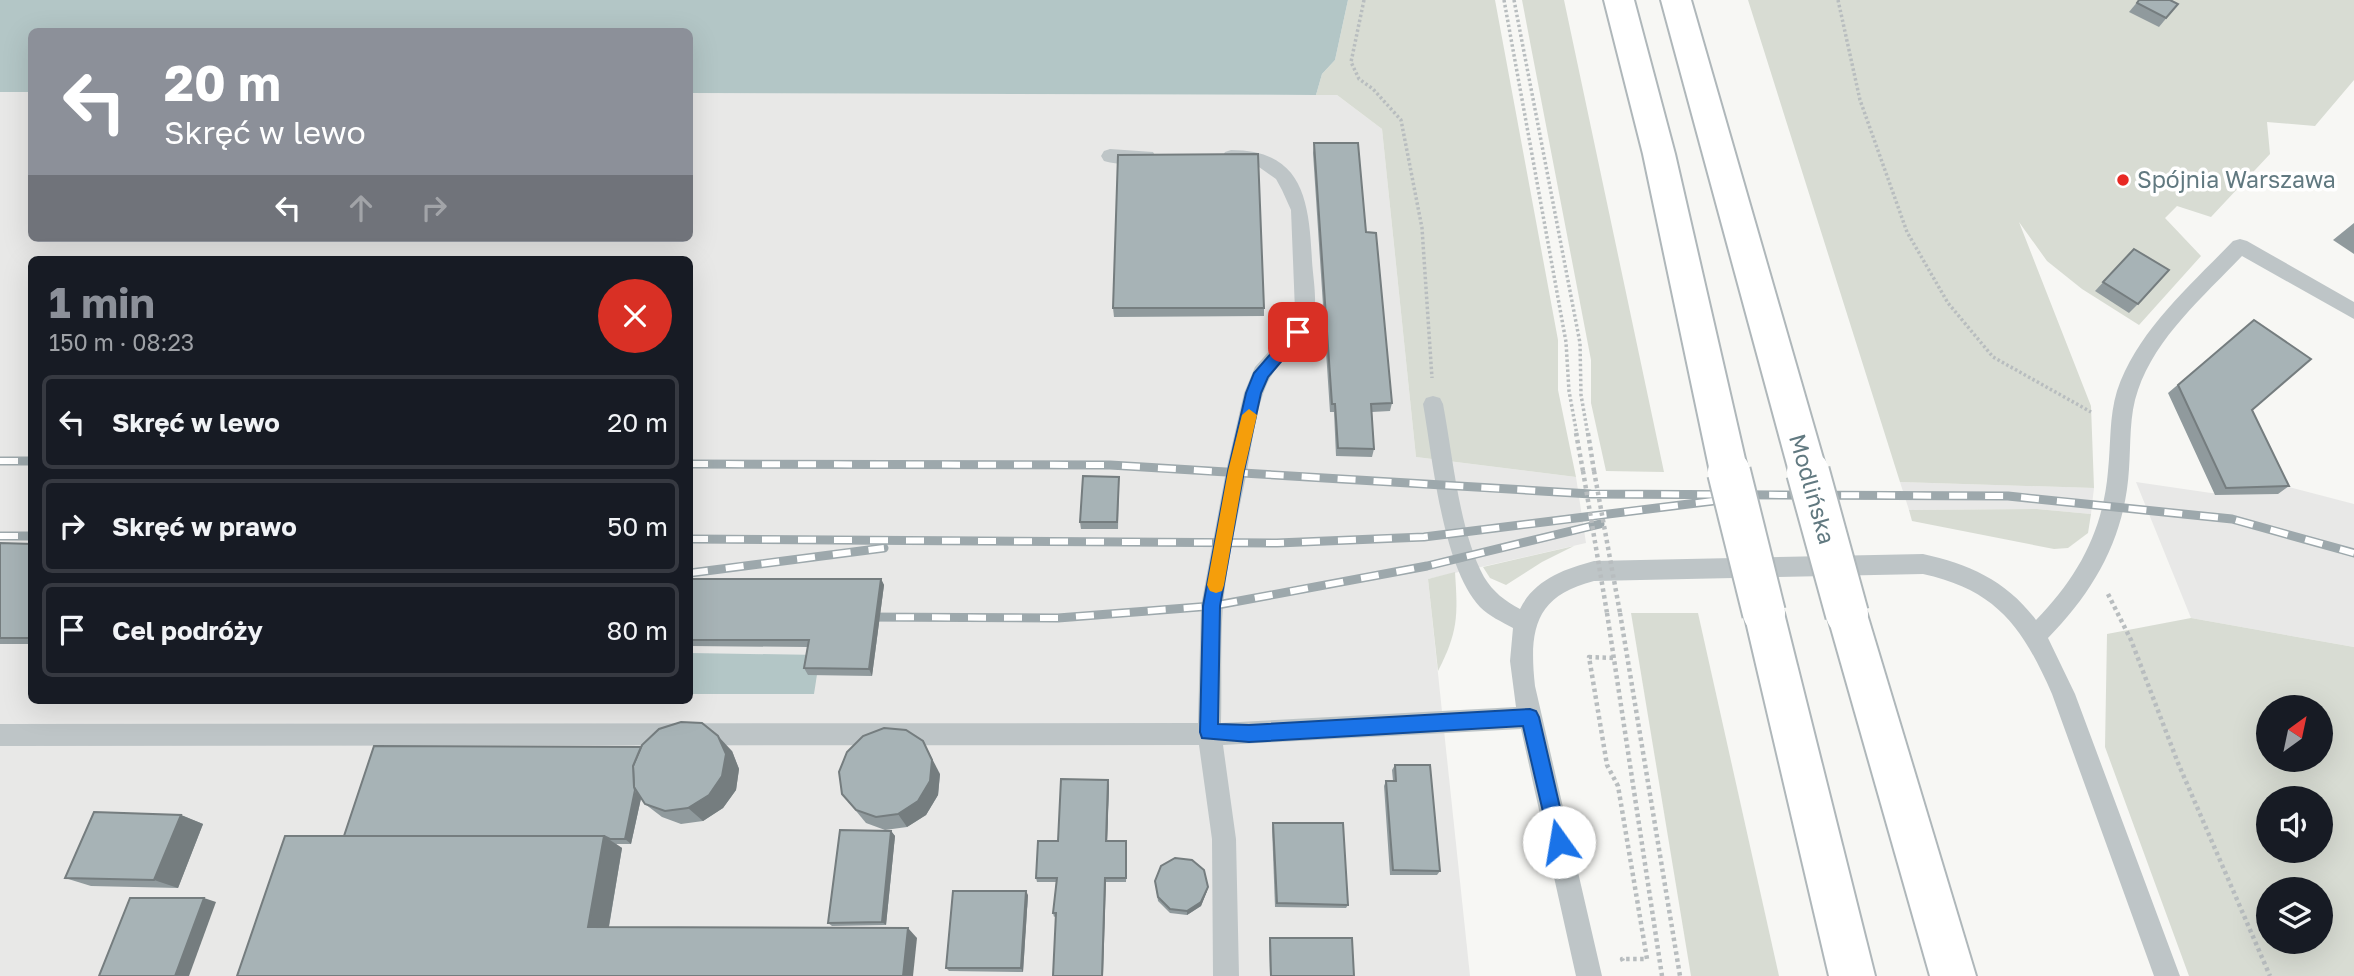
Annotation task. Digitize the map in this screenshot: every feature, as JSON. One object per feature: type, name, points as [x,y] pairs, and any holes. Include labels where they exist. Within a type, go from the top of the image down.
[{"type":"main road","points":[[1619,0],[1659,154],[1729,472],[1852,976]]},
{"type":"main road","name":"Modlińska","points":[[1676,0],[1847,614],[1953,976]]},
{"type":"lane","points":[[1110,156],[1173,157]]},
{"type":"lane","points":[[1210,157],[1250,158],[1265,162],[1282,174],[1300,210],[1305,311],[1298,332],[1262,373],[1254,393],[1236,471],[1212,606],[1209,732],[1224,839],[1226,976]]},
{"type":"lane","points":[[2035,636],[2068,603],[2093,566],[2116,505],[2120,427],[2129,388],[2165,326],[2239,246],[2354,311]]},
{"type":"lane","points":[[1433,404],[1457,525],[1479,589],[1503,611],[1525,623]]},
{"type":"lane","points":[[1590,976],[1530,717],[1520,647],[1525,623],[1537,601],[1554,585],[1574,575],[1594,572],[1923,564],[1964,573],[1989,587],[2008,604],[2035,636],[2067,704],[2167,976]]},
{"type":"lane","points":[[0,735],[1249,734],[1530,717]]},
{"type":"path","points":[[1364,0],[1352,62],[1359,79],[1373,89],[1401,120],[1422,228],[1433,404]]},
{"type":"path","points":[[1504,0],[1566,342],[1569,391],[1607,613],[1662,976]]},
{"type":"path","points":[[1514,0],[1580,343],[1581,395],[1680,976]]},
{"type":"path","points":[[1839,0],[1860,100],[1908,232],[1948,303],[1993,357],[2120,427]]},
{"type":"path","points":[[2093,566],[2131,640],[2178,763],[2270,976]]},
{"type":"path","points":[[1613,658],[1589,657],[1606,765],[1618,786],[1647,959],[1622,959],[1624,967]]},
{"type":"shaded area","points":[[0,0],[1348,0],[1335,60],[1322,74],[1316,95],[693,93],[693,28],[28,28],[28,92],[0,92]]},
{"type":"shaded area","points":[[1348,0],[1495,0],[1558,340],[1558,390],[1576,477],[1416,457],[1382,129],[1337,95],[1316,95],[1322,74],[1335,60]]},
{"type":"shaded area","points":[[1522,0],[1564,0],[1664,472],[1606,471],[1591,403],[1591,360]]},
{"type":"shaded area","points":[[1748,0],[2354,0],[2354,80],[2315,126],[2267,122],[2270,154],[2211,217],[2177,206],[2165,218],[2201,256],[2139,325],[2082,289],[2047,261],[2019,222],[2091,406],[2094,488],[1900,482]]},
{"type":"shaded area","points":[[0,92],[28,92],[28,242],[693,242],[693,93],[1337,95],[1382,129],[1416,457],[1576,477],[1586,543],[1428,579],[1470,976],[0,976]]},
{"type":"shaded area","points":[[1900,482],[2094,488],[2091,514],[2037,509],[1909,510]]},
{"type":"shaded area","points":[[2136,482],[2211,493],[2278,494],[2277,484],[2354,504],[2354,647],[2191,618]]},
{"type":"shaded area","points":[[2037,509],[2091,514],[2088,533],[2068,548],[2054,549],[1912,521],[1909,510]]},
{"type":"shaded area","points":[[1574,546],[1506,585],[1490,578],[1483,567]]},
{"type":"shaded area","points":[[1455,572],[1455,623],[1450,645],[1438,671],[1428,579]]},
{"type":"shaded area","points":[[1631,613],[1698,613],[1779,976],[1691,976]]},
{"type":"shaded area","points":[[2191,618],[2354,647],[2354,976],[2189,976],[2105,747],[2107,634]]},
{"type":"shaded area","points":[[693,653],[820,655],[814,694],[693,694]]},
{"type":"building","points":[[2139,0],[2170,0],[2178,4],[2166,18],[2137,3]]},
{"type":"building","points":[[1314,143],[1358,143],[1366,232],[1376,233],[1392,403],[1371,404],[1374,449],[1338,448],[1335,404],[1332,404]]},
{"type":"building","points":[[1258,154],[1264,308],[1113,308],[1118,155]]},
{"type":"building","points":[[2134,249],[2169,270],[2138,304],[2103,282]]},
{"type":"building","points":[[2254,320],[2311,359],[2252,410],[2289,486],[2226,488],[2178,385]]},
{"type":"building","points":[[1083,476],[1119,477],[1117,522],[1080,522]]},
{"type":"building","points":[[0,543],[28,544],[28,638],[0,638]]},
{"type":"building","points":[[693,579],[881,579],[869,669],[804,668],[809,640],[693,640]]},
{"type":"building","points":[[681,722],[702,723],[718,736],[726,754],[722,776],[709,795],[688,808],[665,811],[645,804],[634,787],[633,766],[642,745],[659,729]]},
{"type":"building","points":[[884,728],[906,730],[923,741],[932,760],[930,781],[918,801],[898,814],[876,817],[856,810],[842,794],[839,772],[847,752],[863,736]]},
{"type":"building","points":[[374,746],[641,747],[633,766],[635,790],[625,839],[610,839],[604,836],[344,836]]},
{"type":"building","points":[[1395,765],[1430,765],[1440,871],[1393,870],[1386,781],[1396,781]]},
{"type":"building","points":[[1061,779],[1108,780],[1106,841],[1126,841],[1126,878],[1105,878],[1102,976],[1053,976],[1056,913],[1053,913],[1057,878],[1036,878],[1038,841],[1058,841]]},
{"type":"building","points":[[94,812],[181,815],[154,880],[65,878]]},
{"type":"building","points":[[1273,823],[1343,823],[1348,905],[1277,903]]},
{"type":"building","points":[[840,830],[891,831],[882,922],[828,923]]},
{"type":"building","points":[[285,836],[604,836],[588,927],[908,928],[903,976],[237,976]]},
{"type":"building","points":[[1175,858],[1192,860],[1204,870],[1208,887],[1201,902],[1187,911],[1170,909],[1158,897],[1155,881],[1161,866]]},
{"type":"building","points":[[953,891],[1026,891],[1021,968],[946,968]]},
{"type":"building","points":[[130,898],[204,898],[175,976],[99,976]]},
{"type":"building","points":[[1270,938],[1352,938],[1354,976],[1271,976]]},
{"type":"railway","points":[[0,461],[28,461]]},
{"type":"railway","points":[[693,464],[1110,465],[1591,494],[2008,496],[2232,519],[2354,553]]},
{"type":"railway","points":[[693,539],[1277,543],[1424,537],[1713,501]]},
{"type":"railway","points":[[860,617],[1058,618],[1212,606],[1427,566],[1600,524]]},
{"type":"railway","points":[[0,536],[28,536]]},
{"type":"railway","points":[[693,573],[884,548]]},
{"type":"slow traffic","points":[[1216,585],[1249,415]]},
{"type":"place","name":"Spójnia Warszawa","points":[[2123,180]]},
{"type":"route","points":[[1298,332],[1262,373],[1254,393],[1236,471],[1212,606],[1209,732],[1249,734],[1530,717],[1559,842]]}]
